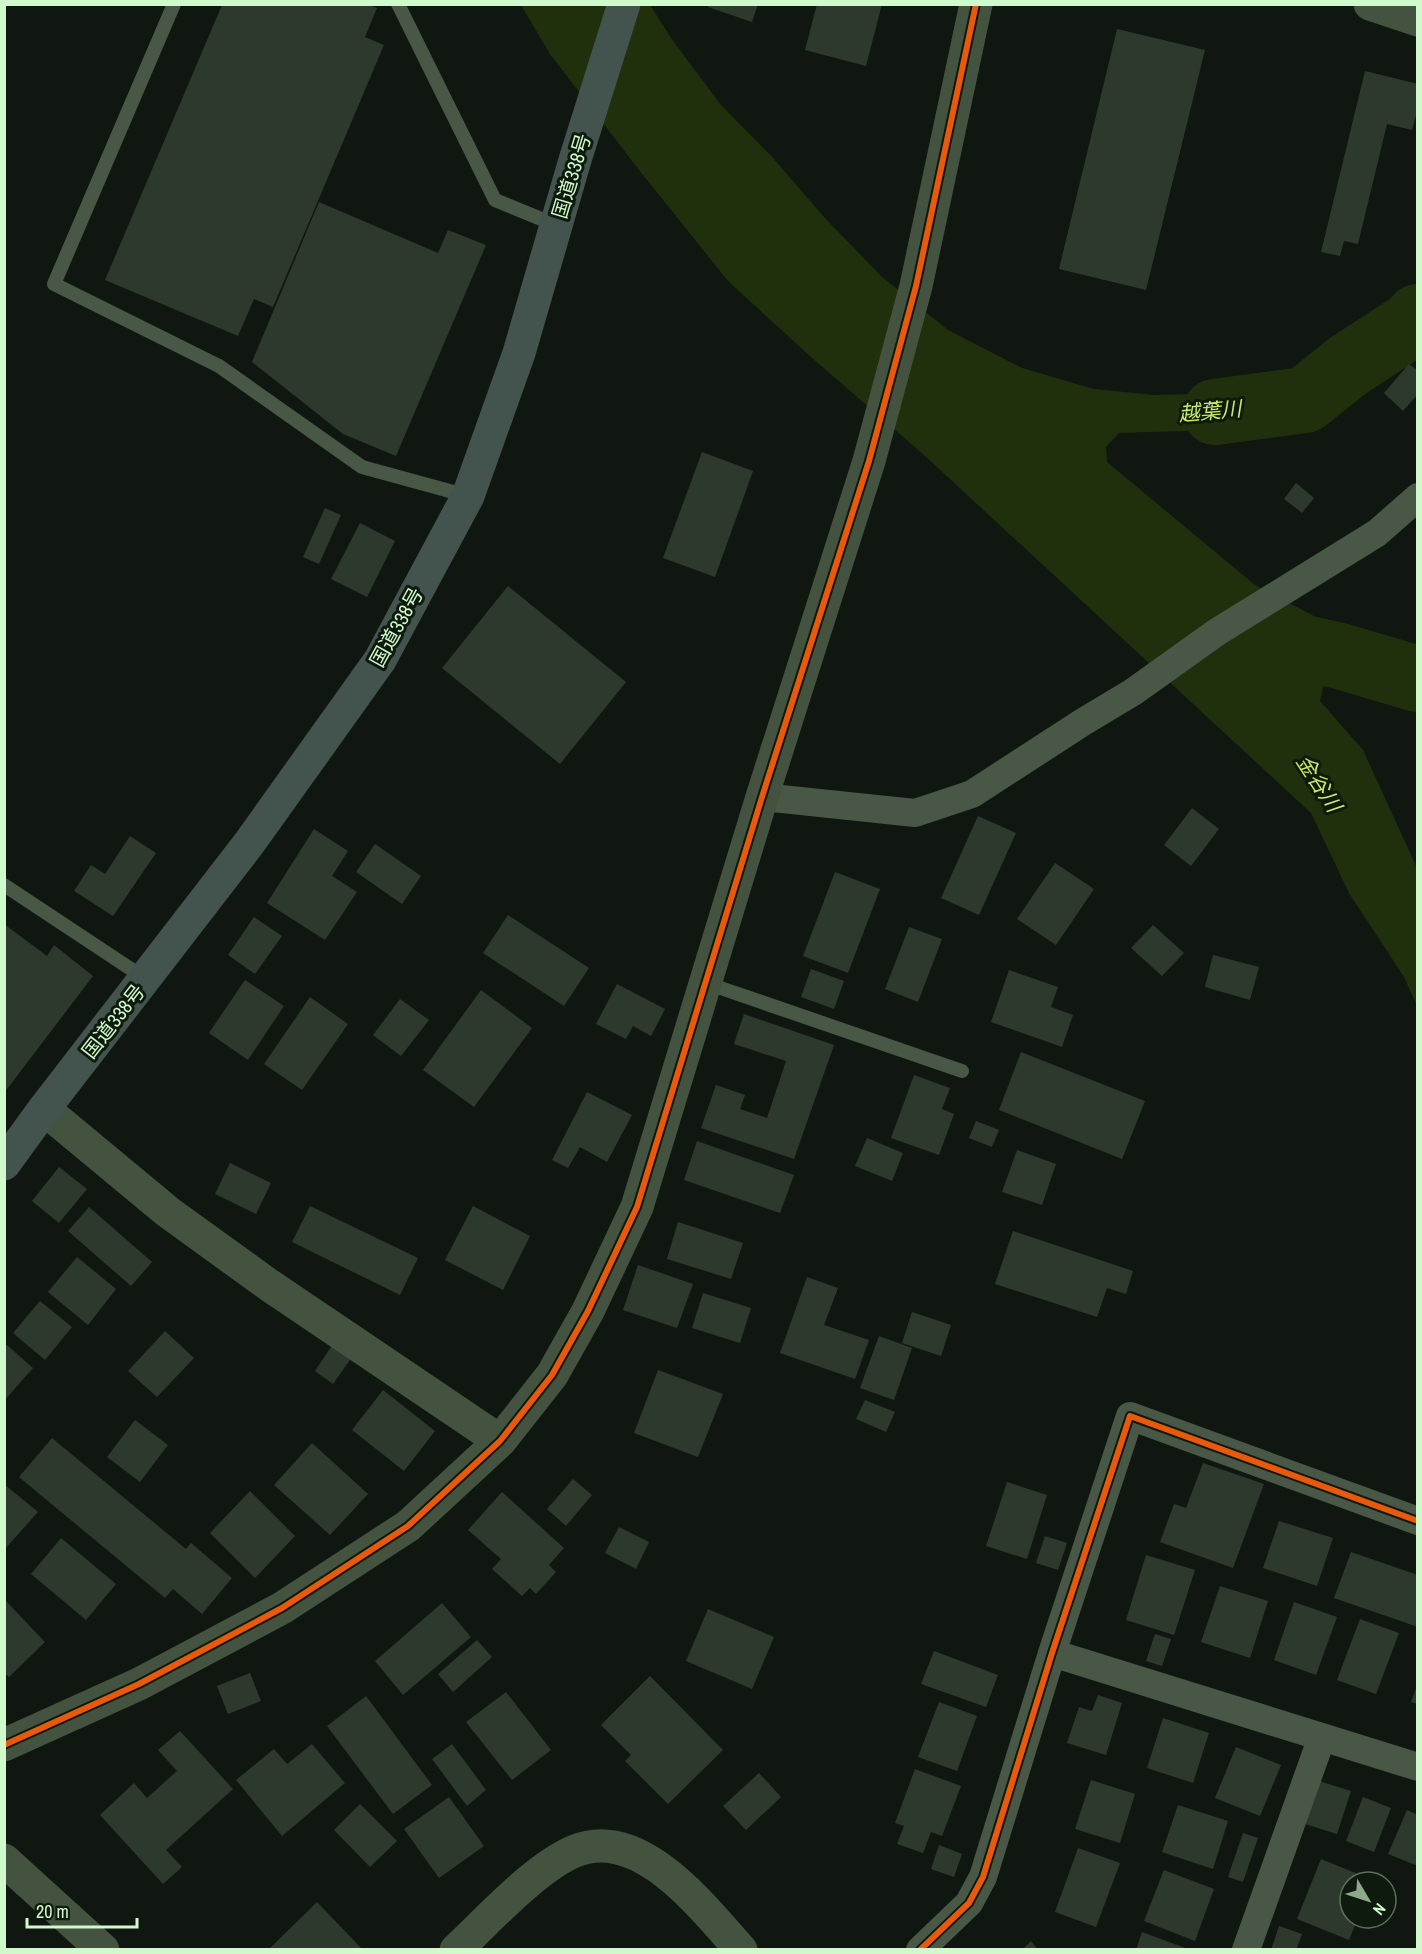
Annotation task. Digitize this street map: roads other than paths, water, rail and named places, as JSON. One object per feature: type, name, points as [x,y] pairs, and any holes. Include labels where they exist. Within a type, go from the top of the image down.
[{"type":"highway","name":"国道338号","points":[[4,1164],[250,842],[380,660],[468,496],[519,353],[575,160],[624,4]]},
{"type":"street","points":[[4,1745],[139,1684],[282,1608],[408,1526],[500,1441],[552,1376],[588,1311],[637,1207],[762,797],[869,460],[916,286],[976,4]]},
{"type":"street","points":[[1370,4],[1418,20]]},
{"type":"street","points":[[762,797],[915,813],[972,794],[1133,692],[1217,632],[1377,533],[1418,497]]},
{"type":"street","points":[[45,1109],[168,1212],[268,1285],[500,1441]]},
{"type":"street","points":[[920,1950],[969,1903],[983,1877],[1052,1653],[1130,1416],[1418,1521]]},
{"type":"street","points":[[1052,1653],[1418,1767]]},
{"type":"street","points":[[1246,1950],[1322,1737]]},
{"type":"street","points":[[456,1950],[541,1871],[576,1850],[608,1844],[640,1855],[673,1878],[741,1950]]},
{"type":"street","points":[[4,1860],[103,1950]]},
{"type":"lane","points":[[174,4],[54,284],[219,366],[362,467],[468,496]]},
{"type":"lane","points":[[398,4],[495,200],[556,225]]},
{"type":"lane","points":[[4,885],[146,979]]},
{"type":"lane","points":[[706,983],[962,1071]]},
{"type":"water","points":[[521,5],[650,5],[673,41],[721,105],[882,277],[948,330],[1022,368],[1094,389],[1154,395],[1284,390],[1305,400],[1268,424],[1218,430],[1119,433],[1106,447],[1107,462],[1255,585],[1350,635],[1340,656],[1326,675],[1320,701],[1363,750],[1417,868],[1417,1006],[1404,977],[1349,893],[1311,813],[924,455],[728,281],[550,54]]},
{"type":"waterway","name":"越葉川","points":[[1215,412],[1305,400],[1349,365],[1412,324],[1418,317]]},
{"type":"waterway","name":"金谷川","points":[[1251,636],[1340,656],[1418,679]]}]
